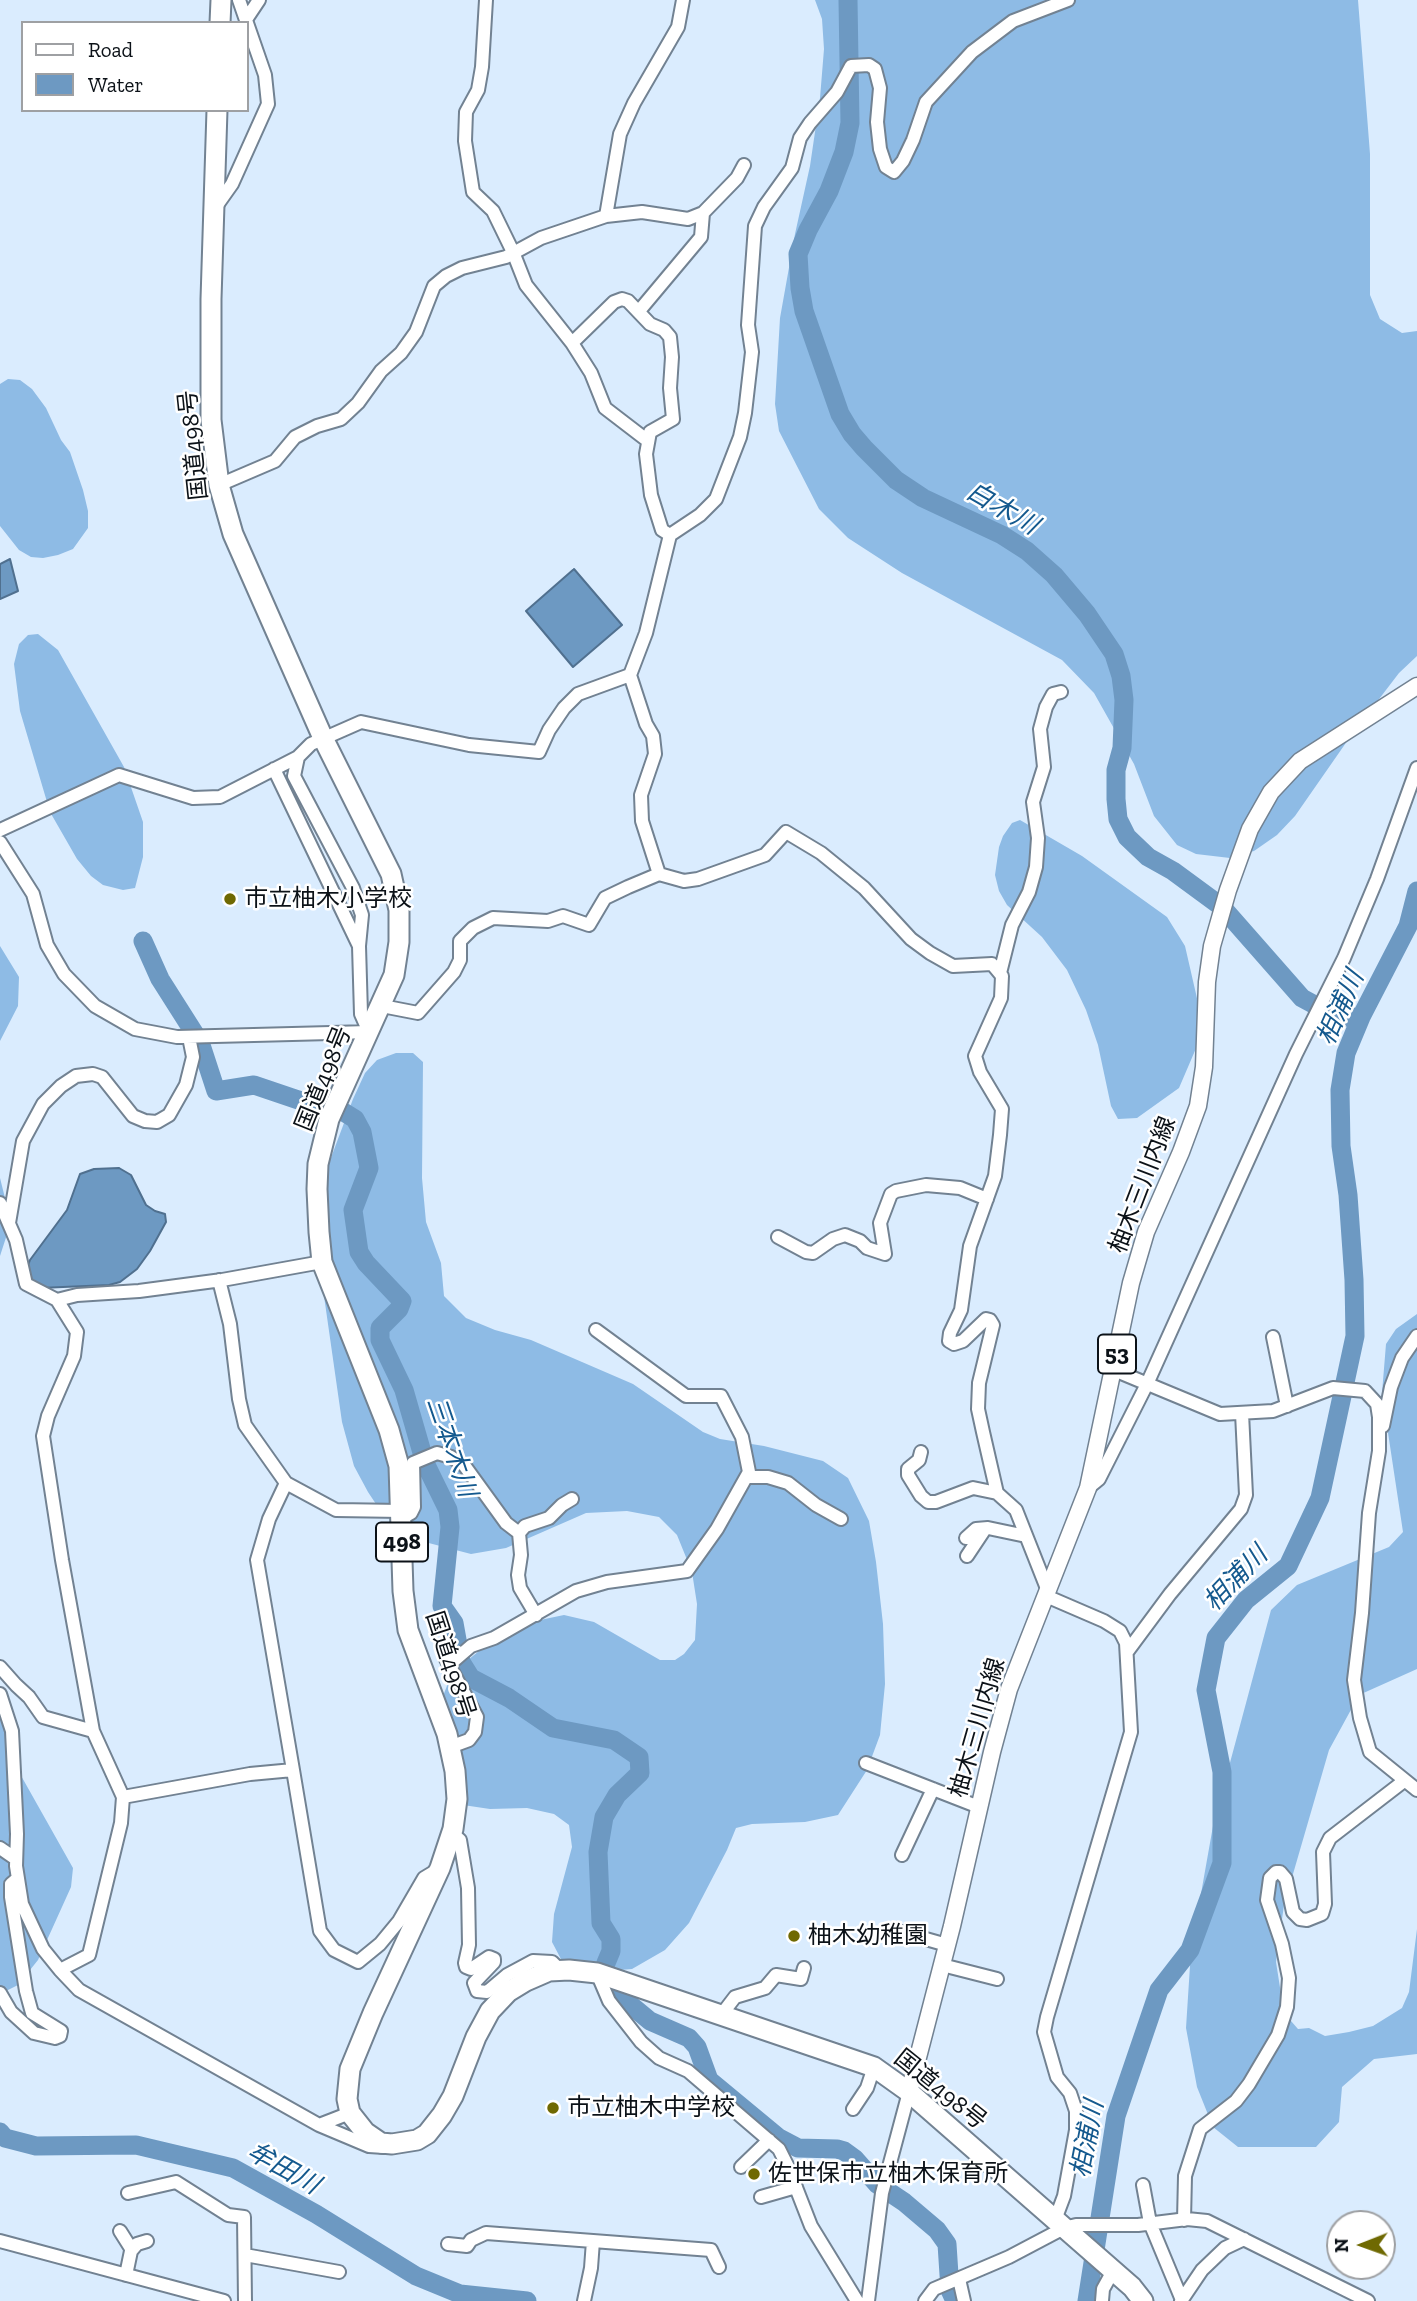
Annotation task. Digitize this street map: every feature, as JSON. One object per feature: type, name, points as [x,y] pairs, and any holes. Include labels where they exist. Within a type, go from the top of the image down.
[{"type":"highway","points":[[220,21],[221,0]]},
{"type":"highway","name":"国道498号","points":[[218,112],[211,299],[211,420],[219,485],[233,534],[323,738],[391,874],[399,910],[399,942],[394,975],[329,1119],[318,1164],[317,1189],[322,1262],[389,1430],[399,1466],[403,1591],[408,1630],[447,1734],[455,1771],[457,1799],[452,1833],[440,1868],[350,2069],[347,2099],[350,2113]]},
{"type":"highway","name":"国道498号","points":[[392,2144],[417,2140],[427,2134],[442,2115],[453,2096],[476,2037],[490,2011],[508,1992],[549,1971],[597,1973],[874,2067],[909,2092],[1066,2226],[1105,2265],[1132,2287],[1143,2301]]},
{"type":"highway","points":[[350,2113],[365,2132],[381,2143],[392,2144]]},
{"type":"main road","name":"柚木三川内線","points":[[909,2092],[1009,1689],[1088,1488],[1131,1283],[1146,1231],[1198,1106],[1212,946],[1250,829],[1271,792],[1300,761],[1417,686]]},
{"type":"street","points":[[239,0],[248,21]]},
{"type":"street","points":[[247,18],[260,0]]},
{"type":"street","points":[[486,0],[478,90],[466,112],[466,141],[473,192],[494,211],[526,285],[572,343],[591,373],[605,408],[648,441]]},
{"type":"street","points":[[606,216],[620,134],[634,103],[678,27],[683,0]]},
{"type":"street","points":[[659,874],[642,821],[640,795],[655,754],[653,736],[630,675],[646,633],[670,535],[700,515],[716,499],[740,437],[752,352],[748,325],[755,226],[764,207],[792,169],[800,138],[837,92],[851,66],[869,65],[875,69],[880,88],[877,122],[880,149],[886,167],[894,172],[903,161],[926,102],[972,52],[1013,21],[1068,0]]},
{"type":"street","points":[[215,208],[232,184],[268,104],[265,75],[248,21]]},
{"type":"street","points":[[219,485],[275,461],[295,437],[317,426],[341,419],[358,403],[381,371],[401,353],[416,332],[434,286],[446,276],[461,268],[506,257],[513,251],[541,239],[606,216],[642,212],[688,219],[703,213],[737,178],[744,165]]},
{"type":"street","points":[[639,311],[701,237],[703,213]]},
{"type":"street","points":[[572,343],[614,302],[622,299],[628,301],[650,324],[664,330],[670,337],[673,357],[670,388],[673,419],[650,432],[646,454],[650,495],[662,530],[670,535]]},
{"type":"street","points":[[0,830],[119,775],[193,798],[220,797],[298,757],[323,738],[360,722],[469,745],[539,752],[549,730],[564,708],[578,694],[630,675]]},
{"type":"street","points":[[1000,973],[1012,925],[1029,892],[1036,867],[1038,838],[1033,802],[1044,767],[1040,729],[1053,694],[1061,692]]},
{"type":"street","points":[[0,842],[33,894],[47,945],[64,974],[95,1006],[135,1029],[177,1037],[369,1032],[361,1014],[359,946],[362,915],[354,888],[294,776],[298,757]]},
{"type":"street","points":[[1088,1488],[1099,1479],[1147,1384],[1296,1054],[1320,1011],[1377,879],[1417,768]]},
{"type":"street","points":[[274,769],[359,946]]},
{"type":"street","points":[[382,1006],[418,1013],[454,972],[460,960],[460,941],[472,928],[493,918],[548,921],[563,916],[589,925],[605,898],[659,874],[684,881],[698,879],[765,855],[786,832],[821,853],[864,888],[911,939],[930,953],[953,966],[992,964],[1002,976],[1001,998],[975,1056],[980,1072],[1002,1109],[995,1176],[970,1246],[961,1310],[949,1341],[954,1344],[963,1341],[986,1319],[993,1325],[979,1383],[978,1409],[997,1493]]},
{"type":"street","points":[[9,1223],[23,1141],[43,1104],[76,1076],[93,1074],[102,1077],[133,1116],[157,1122],[169,1115],[186,1085],[193,1057],[188,1037]]},
{"type":"street","points":[[778,1237],[813,1253],[845,1235],[860,1241],[867,1248],[885,1254],[880,1223],[891,1194],[896,1191],[926,1185],[960,1188],[986,1199]]},
{"type":"street","points":[[0,1203],[16,1240],[26,1284],[57,1300],[77,1332],[74,1356],[48,1416],[43,1436],[93,1731],[123,1797],[121,1823],[94,1943],[89,1955],[60,1970]]},
{"type":"street","points":[[57,1300],[77,1295],[139,1291],[219,1280],[322,1262]]},
{"type":"street","points":[[219,1280],[230,1324],[239,1399],[245,1425],[286,1483],[336,1510],[402,1515],[411,1513],[414,1507],[413,1463],[437,1453],[464,1465],[506,1523],[519,1533]]},
{"type":"street","points":[[450,1747],[469,1740],[475,1732],[477,1717],[449,1663],[471,1646],[494,1638],[576,1591],[607,1582],[687,1571],[717,1529],[749,1472],[742,1437],[721,1396],[686,1396],[596,1330]]},
{"type":"street","points":[[1379,1436],[1384,1425],[1391,1387],[1402,1358],[1417,1336]]},
{"type":"street","points":[[1273,1337],[1287,1406]]},
{"type":"street","points":[[1114,1370],[1220,1415],[1273,1411],[1333,1388],[1365,1391],[1377,1404],[1379,1436],[1376,1472],[1369,1513],[1362,1614],[1353,1679],[1370,1752],[1417,1790]]},
{"type":"street","points":[[1126,1652],[1241,1509],[1246,1495],[1242,1413]]},
{"type":"street","points":[[921,1452],[919,1460],[908,1469],[908,1475],[921,1496],[928,1502],[936,1502],[973,1488],[997,1493],[1016,1510],[1047,1593],[1120,1631],[1126,1643],[1131,1732],[1046,2017],[1044,2032],[1057,2077],[1070,2093],[1076,2110],[1076,2130],[1064,2196],[1066,2226]]},
{"type":"street","points":[[747,1477],[768,1477],[788,1483],[816,1505],[841,1519]]},
{"type":"street","points":[[286,1483],[270,1519],[257,1560],[320,1931],[334,1950],[358,1962],[380,1944],[399,1921],[425,1878],[440,1868]]},
{"type":"street","points":[[536,1615],[520,1588],[519,1533],[524,1526],[549,1518],[572,1499]]},
{"type":"street","points":[[966,1538],[976,1529],[1026,1536]]},
{"type":"street","points":[[967,1556],[985,1529]]},
{"type":"street","points":[[0,1667],[29,1697],[43,1717],[93,1731]]},
{"type":"street","points":[[0,1694],[12,1731],[16,1859],[22,1904],[43,1949],[60,1970],[79,1990],[319,2125],[369,2146],[379,2148],[392,2144]]},
{"type":"street","points":[[866,1763],[979,1807]]},
{"type":"street","points":[[123,1797],[250,1774],[293,1770]]},
{"type":"street","points":[[1184,2220],[1185,2176],[1200,2129],[1236,2101],[1249,2084],[1278,2035],[1287,2007],[1289,1978],[1282,1944],[1267,1900],[1270,1878],[1280,1872],[1286,1879],[1293,1912],[1300,1919],[1307,1920],[1322,1914],[1325,1905],[1323,1852],[1330,1838],[1404,1781]]},
{"type":"street","points":[[902,1855],[933,1789]]},
{"type":"street","points":[[452,1833],[460,1840],[468,1888],[469,1945],[464,1963],[471,1969],[489,1957],[494,1959],[474,1983],[477,1991],[486,1992],[507,1975],[533,1961],[552,1962],[560,1970]]},
{"type":"street","points":[[0,1848],[16,1859]]},
{"type":"street","points":[[0,1993],[11,2012],[34,2033],[55,2038],[60,2036],[61,2031],[32,2013],[26,1991],[11,1897],[11,1884],[18,1878]]},
{"type":"street","points":[[894,1930],[947,1945]]},
{"type":"street","points":[[942,1965],[997,1979]]},
{"type":"street","points":[[722,2014],[735,1997],[765,1988],[776,1975],[801,1979],[804,1968]]},
{"type":"street","points":[[597,1973],[609,2001],[641,2042],[659,2058],[688,2071],[779,2149],[811,2226],[857,2301]]},
{"type":"street","points":[[853,2109],[867,2088],[874,2067]]},
{"type":"street","points":[[868,2301],[882,2193],[909,2092]]},
{"type":"street","points":[[319,2125],[350,2113]]},
{"type":"street","points":[[741,2167],[769,2140]]},
{"type":"street","points":[[128,2193],[176,2182],[228,2215],[244,2217],[245,2301]]},
{"type":"street","points":[[1143,2185],[1144,2224],[1182,2300],[1202,2270],[1225,2248],[1244,2239]]},
{"type":"street","points":[[761,2197],[796,2188]]},
{"type":"street","points":[[925,2301],[934,2289],[1009,2257],[1066,2226],[1184,2220],[1206,2221],[1368,2301]]},
{"type":"street","points":[[120,2231],[132,2250]]},
{"type":"street","points":[[447,2244],[467,2246],[471,2240],[485,2233],[711,2250],[719,2267]]},
{"type":"street","points":[[0,2241],[224,2301]]},
{"type":"street","points":[[126,2275],[132,2250],[137,2244],[147,2241]]},
{"type":"street","points":[[584,2301],[593,2241]]},
{"type":"street","points":[[244,2255],[339,2272]]},
{"type":"street","points":[[1102,2301],[1105,2265]]},
{"type":"street","points":[[952,2281],[964,2301]]},
{"type":"shaded area","points":[[815,0],[1358,0],[1370,154],[1370,295],[1380,319],[1402,333],[1417,331],[1417,656],[1399,673],[1350,737],[1295,816],[1277,835],[1254,851],[1230,858],[1196,854],[1177,845],[1154,816],[1134,764],[1094,693],[1062,660],[902,573],[848,538],[819,509],[779,431],[775,404],[780,318],[810,166],[820,98],[824,49],[822,19]]},
{"type":"shaded area","points":[[8,379],[20,380],[32,389],[46,408],[61,440],[70,452],[83,490],[88,511],[88,528],[73,549],[58,555],[31,557],[19,550],[0,526],[0,384]]},
{"type":"shaded area","points":[[38,634],[58,650],[124,767],[143,822],[143,857],[135,888],[123,890],[103,885],[91,876],[77,859],[50,812],[20,711],[14,664],[19,644],[28,635]]},
{"type":"shaded area","points":[[1020,820],[1082,856],[1167,917],[1185,946],[1199,1007],[1197,1046],[1179,1088],[1137,1118],[1118,1119],[1111,1106],[1098,1045],[1086,1010],[1067,970],[1042,937],[1007,905],[999,891],[995,875],[999,847],[1012,823]]},
{"type":"shaded area","points":[[0,946],[19,977],[18,1006],[0,1041]]},
{"type":"shaded area","points":[[396,1053],[413,1053],[423,1062],[422,1178],[426,1222],[441,1263],[444,1296],[466,1318],[531,1340],[633,1384],[703,1432],[720,1439],[764,1446],[823,1461],[848,1478],[869,1521],[883,1624],[885,1684],[880,1735],[867,1770],[838,1815],[805,1822],[752,1824],[736,1828],[689,1923],[665,1950],[632,1969],[583,1973],[562,1961],[552,1942],[554,1914],[572,1847],[569,1825],[554,1814],[527,1808],[490,1809],[463,1805],[443,1696],[452,1673],[479,1651],[540,1620],[564,1615],[594,1622],[660,1660],[675,1660],[684,1654],[695,1640],[697,1604],[692,1572],[677,1535],[659,1517],[627,1511],[586,1513],[506,1548],[471,1554],[421,1541],[378,1507],[368,1492],[354,1466],[342,1422],[316,1240],[326,1171],[353,1099],[365,1073],[377,1060]]},
{"type":"shaded area","points":[[0,1178],[11,1222],[0,1256]]},
{"type":"shaded area","points":[[1417,1314],[1417,1669],[1359,1695],[1329,1750],[1284,1905],[1276,1962],[1284,2013],[1298,2029],[1309,2028],[1325,2036],[1349,2032],[1373,2026],[1402,2008],[1409,1992],[1417,1929],[1417,2054],[1374,2059],[1342,2087],[1339,2122],[1316,2147],[1238,2147],[1213,2127],[1197,2087],[1186,2028],[1191,1950],[1213,1826],[1271,1610],[1297,1585],[1389,1547],[1403,1532],[1382,1393],[1386,1344],[1396,1329]]},
{"type":"shaded area","points":[[0,1697],[15,1765],[73,1868],[71,1887],[38,1960],[18,1985],[0,1994]]},
{"type":"water","points":[[10,559],[18,591],[0,599],[0,564]]},
{"type":"water","points":[[574,569],[622,625],[573,667],[526,611]]},
{"type":"water","points":[[119,1168],[131,1175],[146,1205],[165,1214],[166,1222],[137,1269],[120,1282],[109,1285],[40,1288],[31,1284],[26,1271],[30,1260],[67,1210],[80,1174],[94,1169]]},
{"type":"waterway","name":"白木川","points":[[848,0],[850,123],[844,152],[829,191],[798,254],[804,311],[840,414],[852,434],[896,480],[923,498],[1002,535],[1027,551],[1054,575],[1087,614],[1114,654],[1121,676],[1124,700],[1122,748],[1116,770],[1116,799],[1118,819],[1127,837],[1148,857],[1173,871],[1222,907],[1302,998],[1337,1017],[1361,1017]]},
{"type":"waterway","name":"相浦川","points":[[1087,2301],[1116,2116],[1159,1990],[1190,1950],[1222,1863],[1222,1772],[1206,1690],[1216,1638],[1246,1600],[1288,1566],[1320,1498],[1355,1336],[1354,1280],[1348,1195],[1341,1146],[1340,1090],[1346,1053],[1361,1017],[1408,926],[1417,891]]},
{"type":"waterway","name":"三本木川","points":[[143,941],[160,979],[200,1042],[216,1091],[254,1085],[316,1106]]},
{"type":"waterway","name":"三本木川","points":[[342,1111],[355,1119],[362,1132],[369,1168],[353,1210],[359,1252],[402,1301],[399,1309],[380,1328],[380,1340],[404,1390],[425,1463],[448,1510],[450,1527],[442,1606],[454,1623],[461,1662],[471,1678],[509,1698],[553,1728],[614,1740],[639,1757],[640,1773],[617,1795],[604,1817],[598,1852],[601,1923],[611,1939],[611,1951],[606,1963]]},
{"type":"waterway","name":"三本木川","points":[[615,1992],[650,2021],[689,2038],[697,2047],[709,2080],[779,2138],[798,2148],[844,2151],[855,2159],[877,2184],[904,2202],[937,2230],[947,2244],[950,2290],[955,2301]]},
{"type":"waterway","name":"牟田川","points":[[0,2132],[5,2138],[36,2146],[136,2145],[233,2168],[316,2214],[416,2276],[460,2294],[527,2301]]},
{"type":"place","name":"市立柚木小学校","points":[[230,899]]},
{"type":"place","name":"柚木幼稚園","points":[[794,1936]]},
{"type":"place","name":"市立柚木中学校","points":[[553,2108]]},
{"type":"place","name":"佐世保市立柚木保育所","points":[[754,2174]]}]
